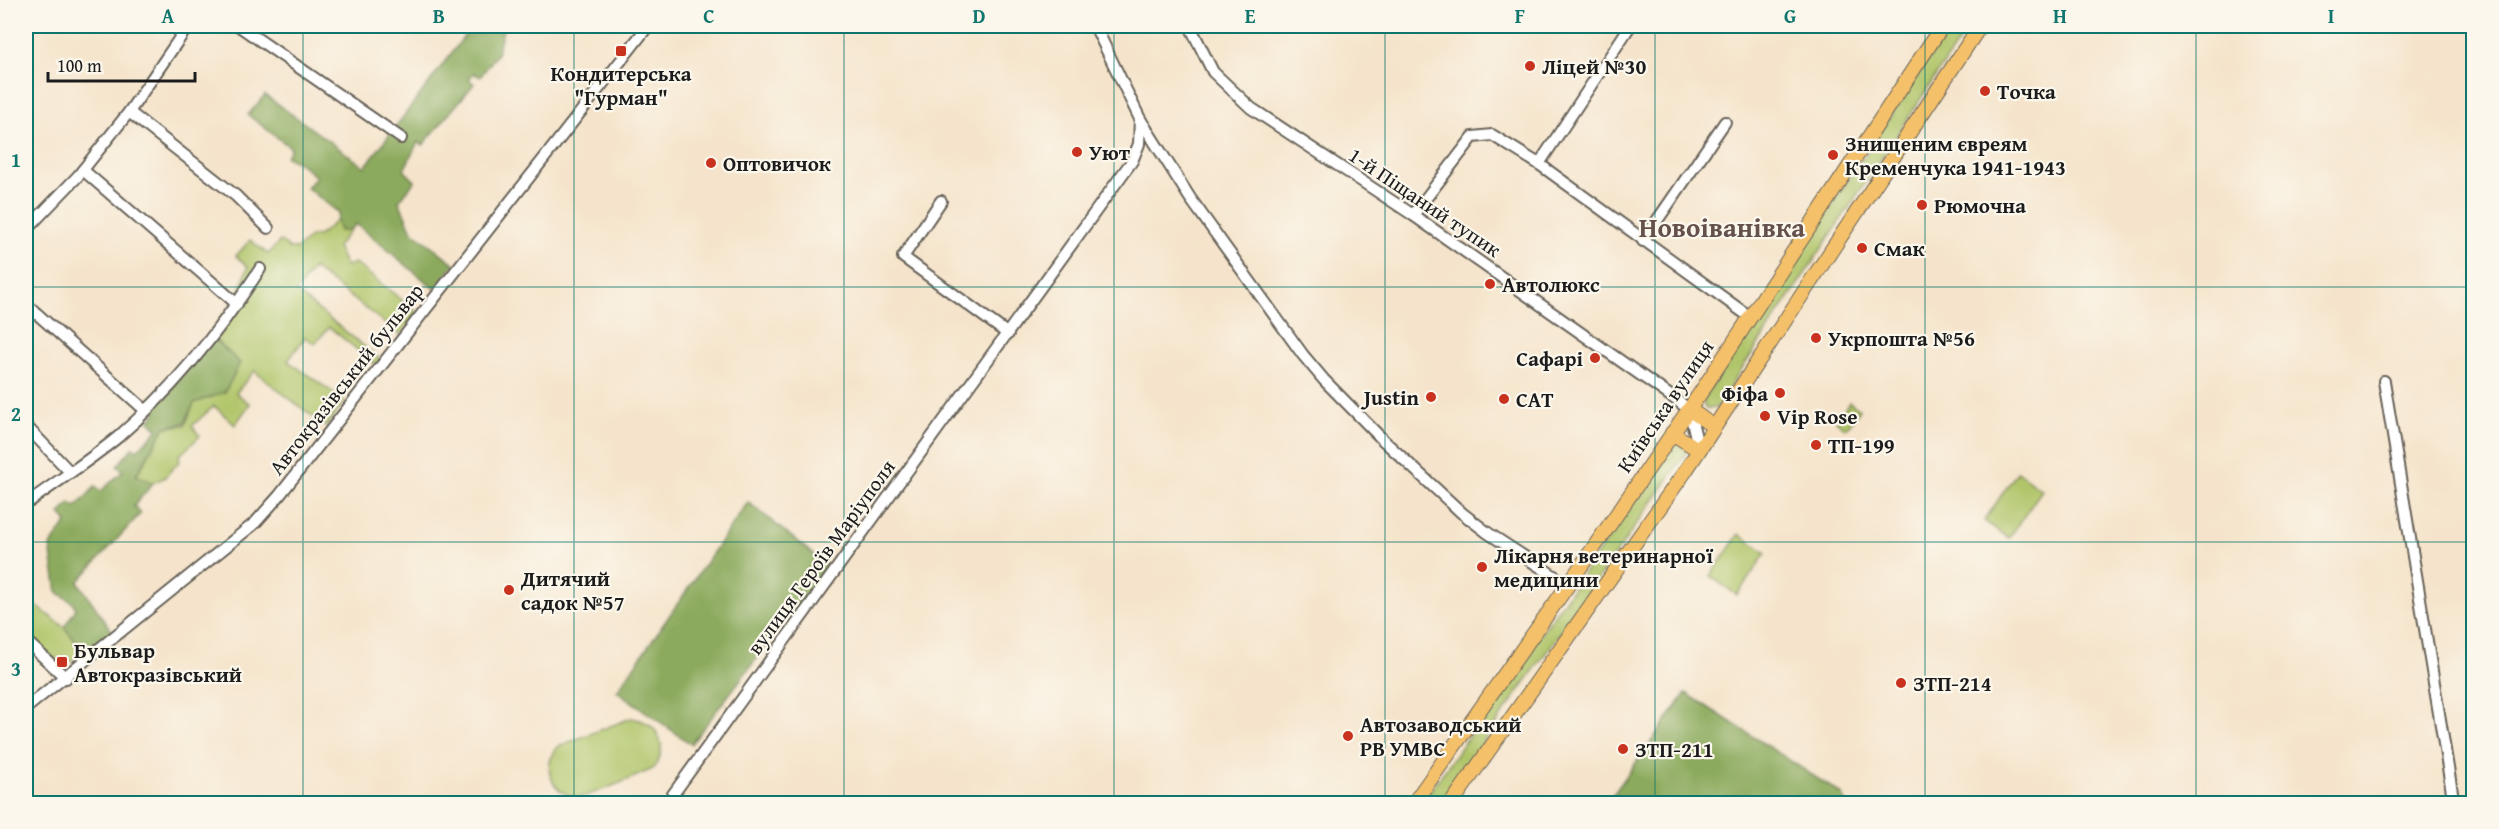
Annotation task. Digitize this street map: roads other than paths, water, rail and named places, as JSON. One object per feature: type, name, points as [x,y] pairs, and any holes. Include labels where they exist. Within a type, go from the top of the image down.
[{"type":"main road","name":"Київська вулиця","points":[[1413,804],[1689,409],[1942,26]]},
{"type":"main road","points":[[1451,804],[1699,450],[1980,26]]},
{"type":"main road","points":[[1689,409],[1714,427]]},
{"type":"main road","points":[[1672,433],[1699,450]]},
{"type":"street","points":[[26,231],[83,170],[129,112],[188,26]]},
{"type":"street","points":[[239,26],[402,138]]},
{"type":"street","name":"Автокразівський бульвар","points":[[26,708],[66,678],[255,523],[310,457],[648,26]]},
{"type":"street","points":[[1095,26],[1140,119],[1164,160],[1303,355],[1324,380],[1383,440],[1462,513],[1488,533],[1568,585]]},
{"type":"street","name":"1-й Піщаний тупик","points":[[1190,26],[1206,59],[1221,82],[1251,108],[1413,215],[1689,409]]},
{"type":"street","points":[[1539,164],[1630,26]]},
{"type":"street","points":[[129,112],[236,196],[268,228]]},
{"type":"street","name":"вулиця Героїв Маріуполя","points":[[666,804],[1132,161],[1139,144],[1140,119]]},
{"type":"street","points":[[1643,241],[1725,122]]},
{"type":"street","points":[[1413,215],[1473,137],[1492,135],[1539,164],[1750,317]]},
{"type":"street","points":[[83,170],[237,304]]},
{"type":"street","points":[[942,201],[903,257],[1008,334]]},
{"type":"street","points":[[26,504],[118,437],[145,410],[208,342],[260,269]]},
{"type":"street","points":[[26,304],[145,410]]},
{"type":"street","points":[[2384,381],[2454,804]]},
{"type":"street","points":[[1689,409],[1699,450]]},
{"type":"street","points":[[26,426],[70,472]]},
{"type":"street","points":[[26,641],[66,678]]},
{"type":"place","name":"Кондитерська \"Гурман\"","points":[[621,51]]},
{"type":"place","name":"Ліцей №30","points":[[1530,66]]},
{"type":"place","name":"Точка","points":[[1985,91]]},
{"type":"place","name":"Уют","points":[[1077,152]]},
{"type":"place","name":"Знищеним євреям Кременчука 1941-1943","points":[[1833,155]]},
{"type":"place","name":"Оптовичок","points":[[711,163]]},
{"type":"place","name":"Рюмочна","points":[[1922,205]]},
{"type":"place","name":"Смак","points":[[1862,248]]},
{"type":"place","name":"Автолюкс","points":[[1490,284]]},
{"type":"place","name":"Укрпошта №56","points":[[1816,338]]},
{"type":"place","name":"Сафарі","points":[[1595,358]]},
{"type":"place","name":"Фiфа","points":[[1780,393]]},
{"type":"place","name":"Justin","points":[[1431,397]]},
{"type":"place","name":"САТ","points":[[1504,399]]},
{"type":"place","name":"Vip Rose","points":[[1765,416]]},
{"type":"place","name":"ТП-199","points":[[1816,445]]},
{"type":"place","name":"Лікарня ветеринарної медицини","points":[[1482,567]]},
{"type":"place","name":"Дитячий садок №57","points":[[509,590]]},
{"type":"place","name":"Бульвар Автокразівський","points":[[62,662]]},
{"type":"place","name":"ЗТП-214","points":[[1901,683]]},
{"type":"place","name":"Автозаводський РВ УМВС","points":[[1348,736]]},
{"type":"place","name":"ЗТП-211","points":[[1623,749]]},
{"type":"district","name":"Новоіванівка","points":[[1722,227]]}]
